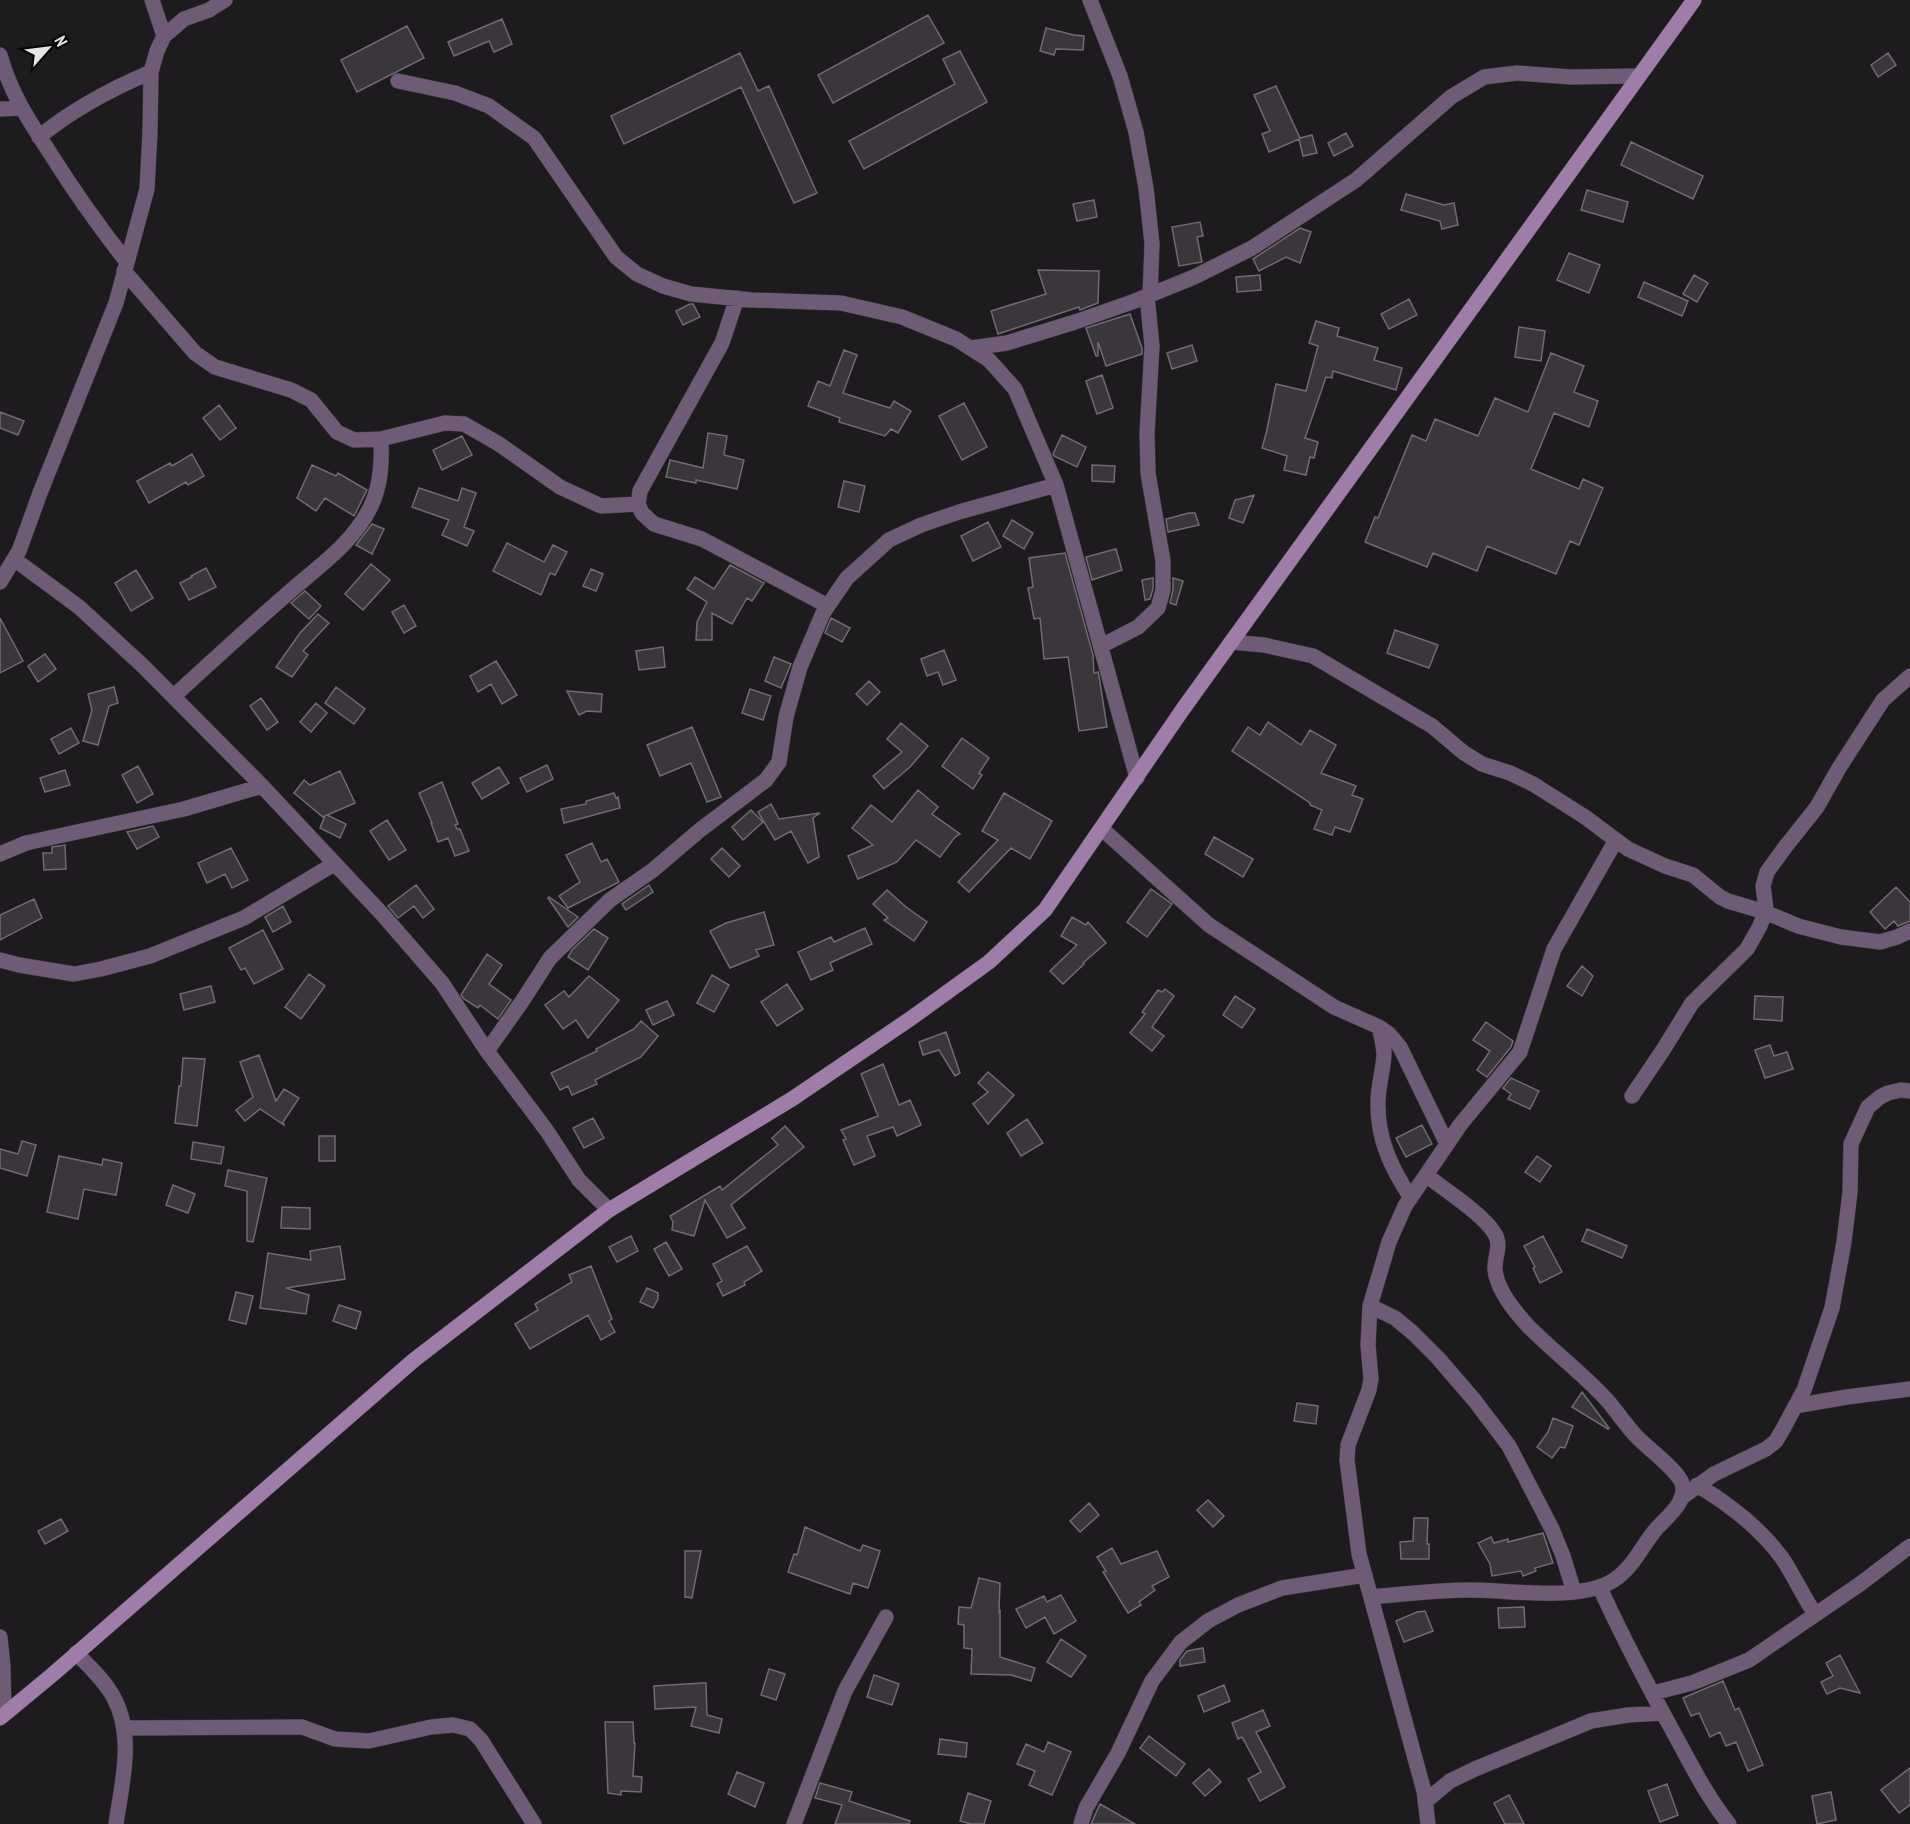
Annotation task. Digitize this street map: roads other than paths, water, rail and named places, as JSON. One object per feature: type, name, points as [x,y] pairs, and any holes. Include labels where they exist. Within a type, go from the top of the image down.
[{"type":"street","points":[[152,0],[164,36]]},
{"type":"street","points":[[0,582],[19,550],[116,303],[147,189],[151,72],[157,51],[164,36],[184,19],[225,0]]},
{"type":"street","points":[[1090,0],[1120,76],[1136,132],[1146,188],[1152,244],[1148,296],[1152,346],[1147,434],[1148,472],[1163,561],[1163,590],[1158,608],[1138,627],[1101,646]]},
{"type":"street","points":[[2,1716],[414,1360],[609,1210],[792,1099],[989,962],[1045,910],[1231,642],[1694,0]]},
{"type":"street","points":[[0,55],[14,95],[39,137],[126,266],[195,353],[215,367],[291,390],[311,400],[337,432],[354,440],[381,439],[445,423],[464,424],[499,444],[560,487],[601,506],[638,504]]},
{"type":"street","points":[[39,137],[62,118],[103,94],[151,72]]},
{"type":"street","points":[[971,348],[1007,343],[1075,322],[1194,277],[1252,248],[1356,180],[1451,97],[1484,77],[1516,73],[1571,77],[1638,76]]},
{"type":"street","points":[[398,81],[455,93],[489,106],[534,138],[616,256],[637,274],[663,286],[691,294],[840,303],[902,317],[956,339],[988,360],[1015,389],[1056,485],[1137,778]]},
{"type":"street","points":[[0,110],[21,108]]},
{"type":"street","points":[[737,298],[722,343],[640,491],[638,504],[642,513],[654,524],[702,539],[828,606]]},
{"type":"street","points":[[174,696],[234,640],[351,538],[371,506],[380,482],[381,439]]},
{"type":"street","points":[[487,1051],[550,958],[610,900],[653,870],[700,830],[766,780],[779,762],[786,717],[800,667],[823,613],[847,578],[889,540],[921,525],[1056,485]]},
{"type":"street","points":[[14,559],[79,607],[142,664],[262,786],[383,915],[442,983],[487,1051],[547,1131],[579,1180],[609,1210]]},
{"type":"street","points":[[1231,642],[1264,645],[1313,656],[1432,726],[1464,753],[1482,764],[1533,783],[1628,849],[1665,866],[1693,875],[1728,901],[1765,912],[1798,926],[1864,941],[1880,942],[1910,931]]},
{"type":"street","points":[[1632,1096],[1664,1050],[1692,1003],[1747,949],[1765,912],[1763,886],[1767,872],[1817,807],[1883,700],[1910,676]]},
{"type":"street","points":[[0,854],[26,843],[184,809],[262,786]]},
{"type":"street","points":[[1102,829],[1209,925],[1334,1007],[1379,1027],[1389,1034],[1400,1047],[1447,1144]]},
{"type":"street","points":[[1428,1824],[1426,1801],[1415,1756],[1359,1554],[1347,1460],[1348,1445],[1371,1379],[1368,1345],[1370,1306],[1389,1242],[1411,1198],[1460,1125],[1520,1052],[1554,950],[1616,840]]},
{"type":"street","points":[[0,960],[74,974],[150,956],[244,918],[334,864]]},
{"type":"street","points":[[1379,1027],[1384,1054],[1378,1101],[1378,1124],[1385,1153],[1411,1198]]},
{"type":"street","points":[[1681,1498],[1697,1485],[1739,1461],[1766,1449],[1776,1441],[1804,1390],[1832,1308],[1845,1242],[1850,1192],[1851,1144],[1868,1107],[1888,1093],[1910,1090]]},
{"type":"street","points":[[1371,1597],[1472,1590],[1574,1592],[1600,1588],[1615,1579],[1630,1565],[1652,1534],[1678,1506],[1684,1493],[1682,1481],[1675,1472],[1635,1436],[1605,1398],[1528,1326],[1509,1305],[1495,1270],[1498,1252],[1496,1236],[1477,1215],[1426,1175]]},
{"type":"street","points":[[1370,1306],[1395,1318],[1422,1341],[1475,1401],[1509,1446],[1552,1529],[1574,1592]]},
{"type":"street","points":[[1795,1406],[1910,1389]]},
{"type":"street","points":[[1697,1485],[1731,1508],[1765,1539],[1781,1557],[1815,1614]]},
{"type":"street","points":[[1653,1693],[1692,1683],[1749,1660],[1860,1584],[1910,1546]]},
{"type":"street","points":[[1081,1824],[1086,1808],[1118,1753],[1152,1681],[1181,1642],[1208,1622],[1238,1605],[1282,1588],[1365,1575]]},
{"type":"street","points":[[1600,1588],[1663,1713],[1706,1791],[1729,1824]]},
{"type":"street","points":[[794,1824],[845,1691],[886,1617]]},
{"type":"street","points":[[0,1637],[3,1667],[2,1716]]},
{"type":"street","points":[[76,1653],[113,1696],[124,1728],[125,1760],[116,1824]]},
{"type":"street","points":[[1426,1801],[1450,1781],[1475,1768],[1591,1721],[1628,1715],[1663,1713]]},
{"type":"street","points":[[124,1728],[302,1727],[335,1739],[369,1741],[431,1727],[453,1725],[470,1729],[480,1740],[534,1824]]}]
